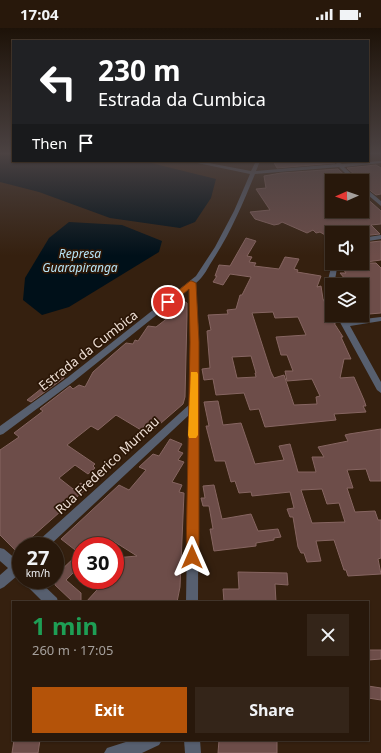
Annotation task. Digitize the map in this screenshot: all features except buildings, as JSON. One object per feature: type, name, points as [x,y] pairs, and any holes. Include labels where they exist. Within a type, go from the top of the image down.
[{"type":"street","name":"Estrada da Cumbica","points":[[0,431],[70,380],[199,277],[218,247],[247,188]]},
{"type":"street","points":[[369,193],[381,204]]},
{"type":"street","points":[[369,239],[381,237]]},
{"type":"street","points":[[192,283],[194,342],[192,601]]},
{"type":"street","points":[[381,319],[345,324],[381,390]]},
{"type":"street","name":"Rua Frederico Murnau","points":[[51,537],[193,406]]},
{"type":"street","points":[[0,553],[12,562]]},
{"type":"street","points":[[0,583],[12,574]]},
{"type":"street","points":[[38,589],[51,601]]},
{"type":"street","points":[[112,753],[143,745],[152,741]]},
{"type":"street","points":[[192,741],[193,753]]},
{"type":"water","points":[[23,188],[214,188],[211,198],[195,222],[180,228],[110,218],[39,192]]},
{"type":"water","name":"Represa Guarapiranga","points":[[69,222],[122,225],[162,241],[159,252],[69,307],[42,315],[23,300],[25,278],[49,238]]},
{"type":"slow traffic","points":[[193,435],[194,374]]},
{"type":"route","points":[[168,302],[192,283],[194,342],[192,557]]}]
